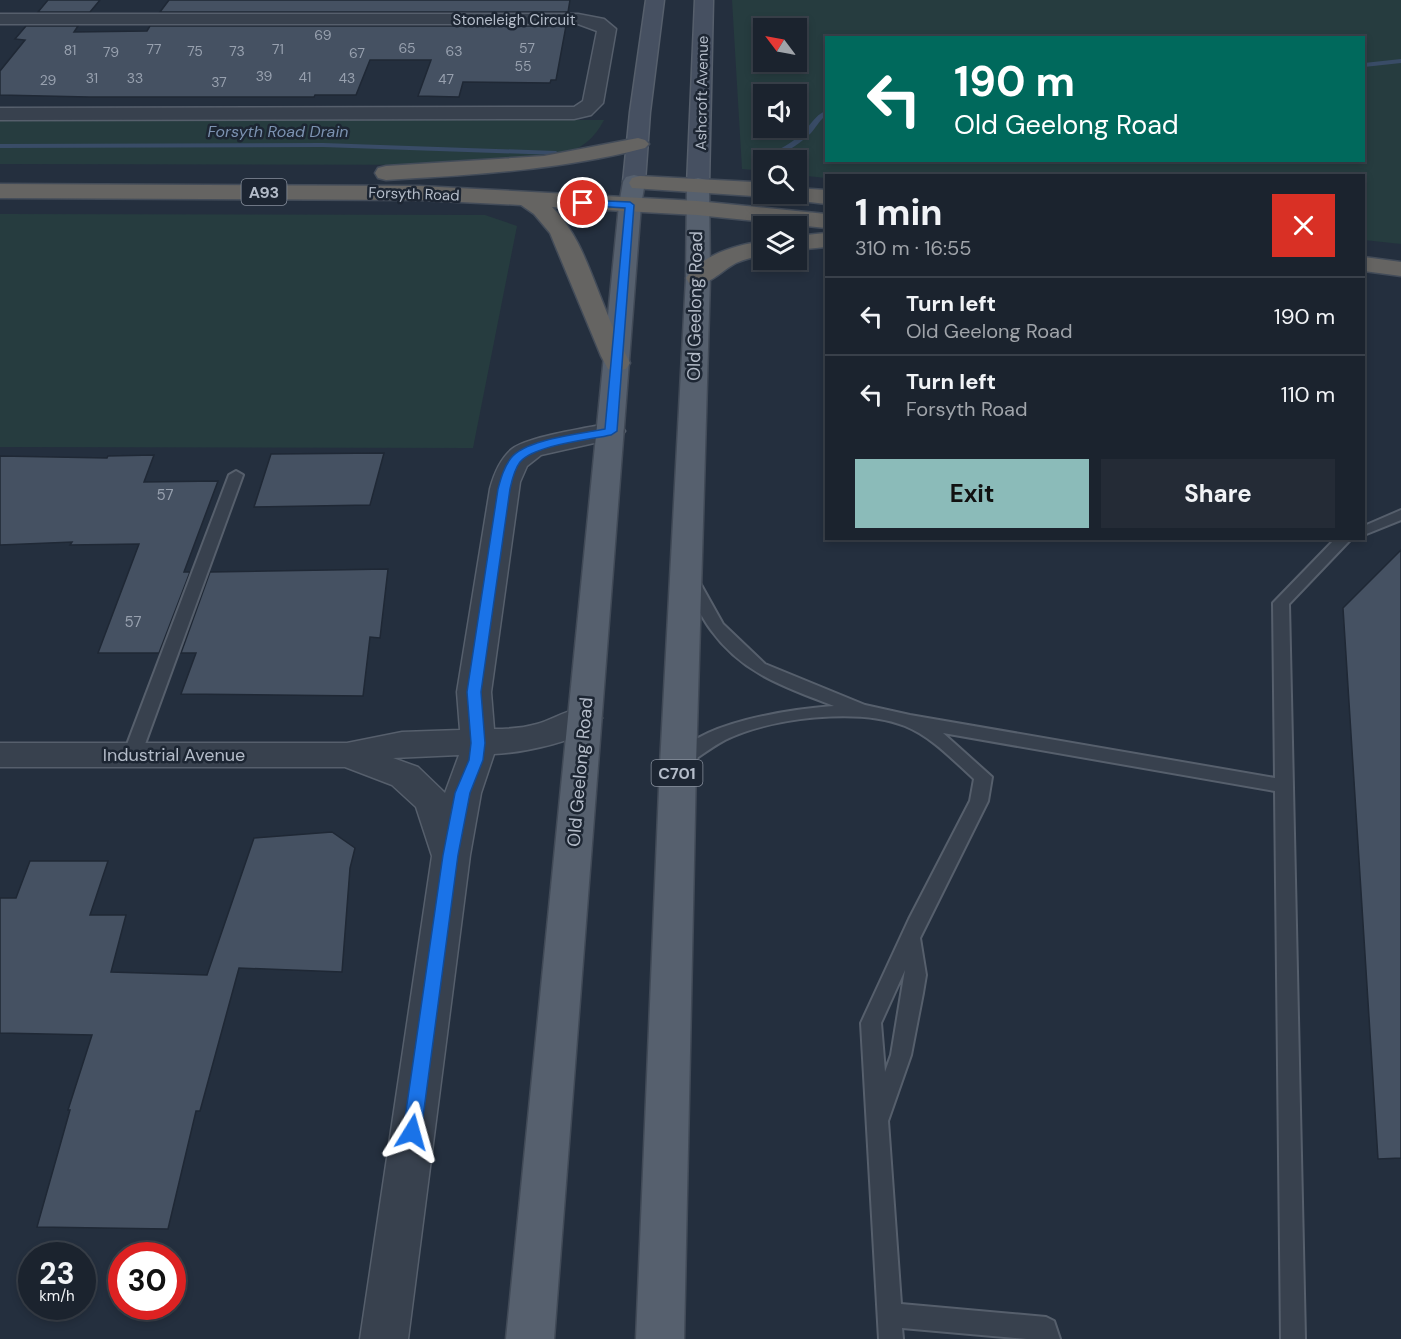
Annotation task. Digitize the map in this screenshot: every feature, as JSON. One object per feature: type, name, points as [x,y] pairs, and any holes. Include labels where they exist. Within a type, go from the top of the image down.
[{"type":"highway","points":[[330,176],[512,167],[583,158],[638,144]]},
{"type":"highway","name":"Forsyth Road","points":[[0,174],[574,180]]},
{"type":"highway","name":"Forsyth Road","points":[[0,191],[420,193],[528,200],[626,190],[698,196],[825,220]]},
{"type":"highway","name":"Forsyth Road","points":[[698,196],[753,191]]},
{"type":"highway","points":[[807,195],[825,197]]},
{"type":"highway","points":[[528,200],[551,216],[563,234],[593,311],[617,363]]},
{"type":"highway","points":[[807,242],[825,240]]},
{"type":"highway","points":[[698,278],[721,259],[753,250]]},
{"type":"highway","points":[[1365,264],[1401,269]]},
{"type":"highway","points":[[1365,285],[1401,290]]},
{"type":"main road","points":[[626,190],[638,144],[655,0]]},
{"type":"main road","name":"Ashcroft Avenue","points":[[698,196],[704,0]]},
{"type":"main road","name":"Old Geelong Road","points":[[530,1339],[617,363],[626,190]]},
{"type":"main road","name":"Old Geelong Road","points":[[660,1339],[678,765],[698,278],[698,196]]},
{"type":"street","points":[[0,12],[9,0]]},
{"type":"street","name":"Stoneleigh Circuit","points":[[0,19],[578,19],[598,23],[607,29],[593,103],[584,111],[574,113],[0,114]]},
{"type":"street","points":[[384,1339],[451,855],[463,793],[476,760],[478,743],[474,692],[508,473],[516,459],[532,448],[611,431]]},
{"type":"street","name":"Industrial Avenue","points":[[0,755],[347,755],[402,744],[478,743],[525,739],[546,734],[585,718]]},
{"type":"street","name":"Industrial Avenue","points":[[347,755],[405,776],[432,801],[451,855]]},
{"type":"lane","points":[[132,755],[236,475]]},
{"type":"lane","points":[[1365,531],[1401,514]]},
{"type":"lane","points":[[1293,1339],[1281,603],[1343,540]]},
{"type":"lane","points":[[686,569],[717,627],[739,651],[759,668],[861,710],[910,721],[1284,786]]},
{"type":"lane","points":[[678,765],[699,746],[729,730],[789,715],[861,710]]},
{"type":"lane","points":[[891,1339],[871,1023],[910,938],[979,801],[983,777],[942,740],[910,721]]},
{"type":"lane","points":[[877,1121],[901,1055],[913,993],[916,975],[910,938]]},
{"type":"lane","points":[[889,1315],[1046,1329],[1048,1339]]},
{"type":"green space","points":[[732,0],[1401,0],[1401,244],[1365,240],[1365,174],[825,174],[825,178],[807,176],[807,150],[753,150],[753,170],[742,169]]},
{"type":"green space","points":[[0,120],[604,120],[596,133],[575,150],[550,158],[509,165],[0,164]]},
{"type":"green space","points":[[0,214],[485,215],[517,226],[473,448],[0,447]]},
{"type":"building","points":[[48,0],[100,0],[90,12],[38,12]]},
{"type":"building","points":[[169,0],[570,0],[568,12],[160,12]]},
{"type":"building","points":[[26,26],[78,26],[74,32],[147,31],[150,26],[566,26],[556,80],[551,80],[550,83],[463,82],[459,97],[418,96],[431,60],[370,60],[356,95],[89,97],[0,95],[0,71],[25,40],[15,39]]},
{"type":"building","points":[[384,453],[370,505],[254,507],[271,454]]},
{"type":"building","points":[[154,455],[144,482],[218,481],[184,572],[190,572],[159,653],[98,653],[139,544],[70,545],[72,542],[0,545],[0,456],[107,458],[108,456]]},
{"type":"building","points":[[1401,550],[1401,1158],[1378,1159],[1343,608]]},
{"type":"building","points":[[388,569],[380,638],[370,637],[363,696],[181,694],[196,653],[181,653],[210,572]]},
{"type":"building","points":[[332,832],[355,848],[350,868],[342,972],[239,968],[200,1111],[196,1111],[168,1229],[37,1227],[70,1110],[68,1110],[92,1035],[0,1033],[0,898],[16,898],[30,861],[108,861],[90,915],[126,915],[111,972],[207,975],[254,838]]},
{"type":"waterway","name":"Forsyth Road Drain","points":[[1365,65],[1401,61]]},
{"type":"waterway","name":"Forsyth Road Drain","points":[[783,150],[802,138],[825,113]]},
{"type":"waterway","name":"Forsyth Road Drain","points":[[0,146],[323,145],[556,153]]},
{"type":"route","points":[[412,1132],[451,855],[463,793],[476,760],[478,743],[474,692],[508,473],[516,459],[532,448],[611,431],[630,205],[583,203]]}]
